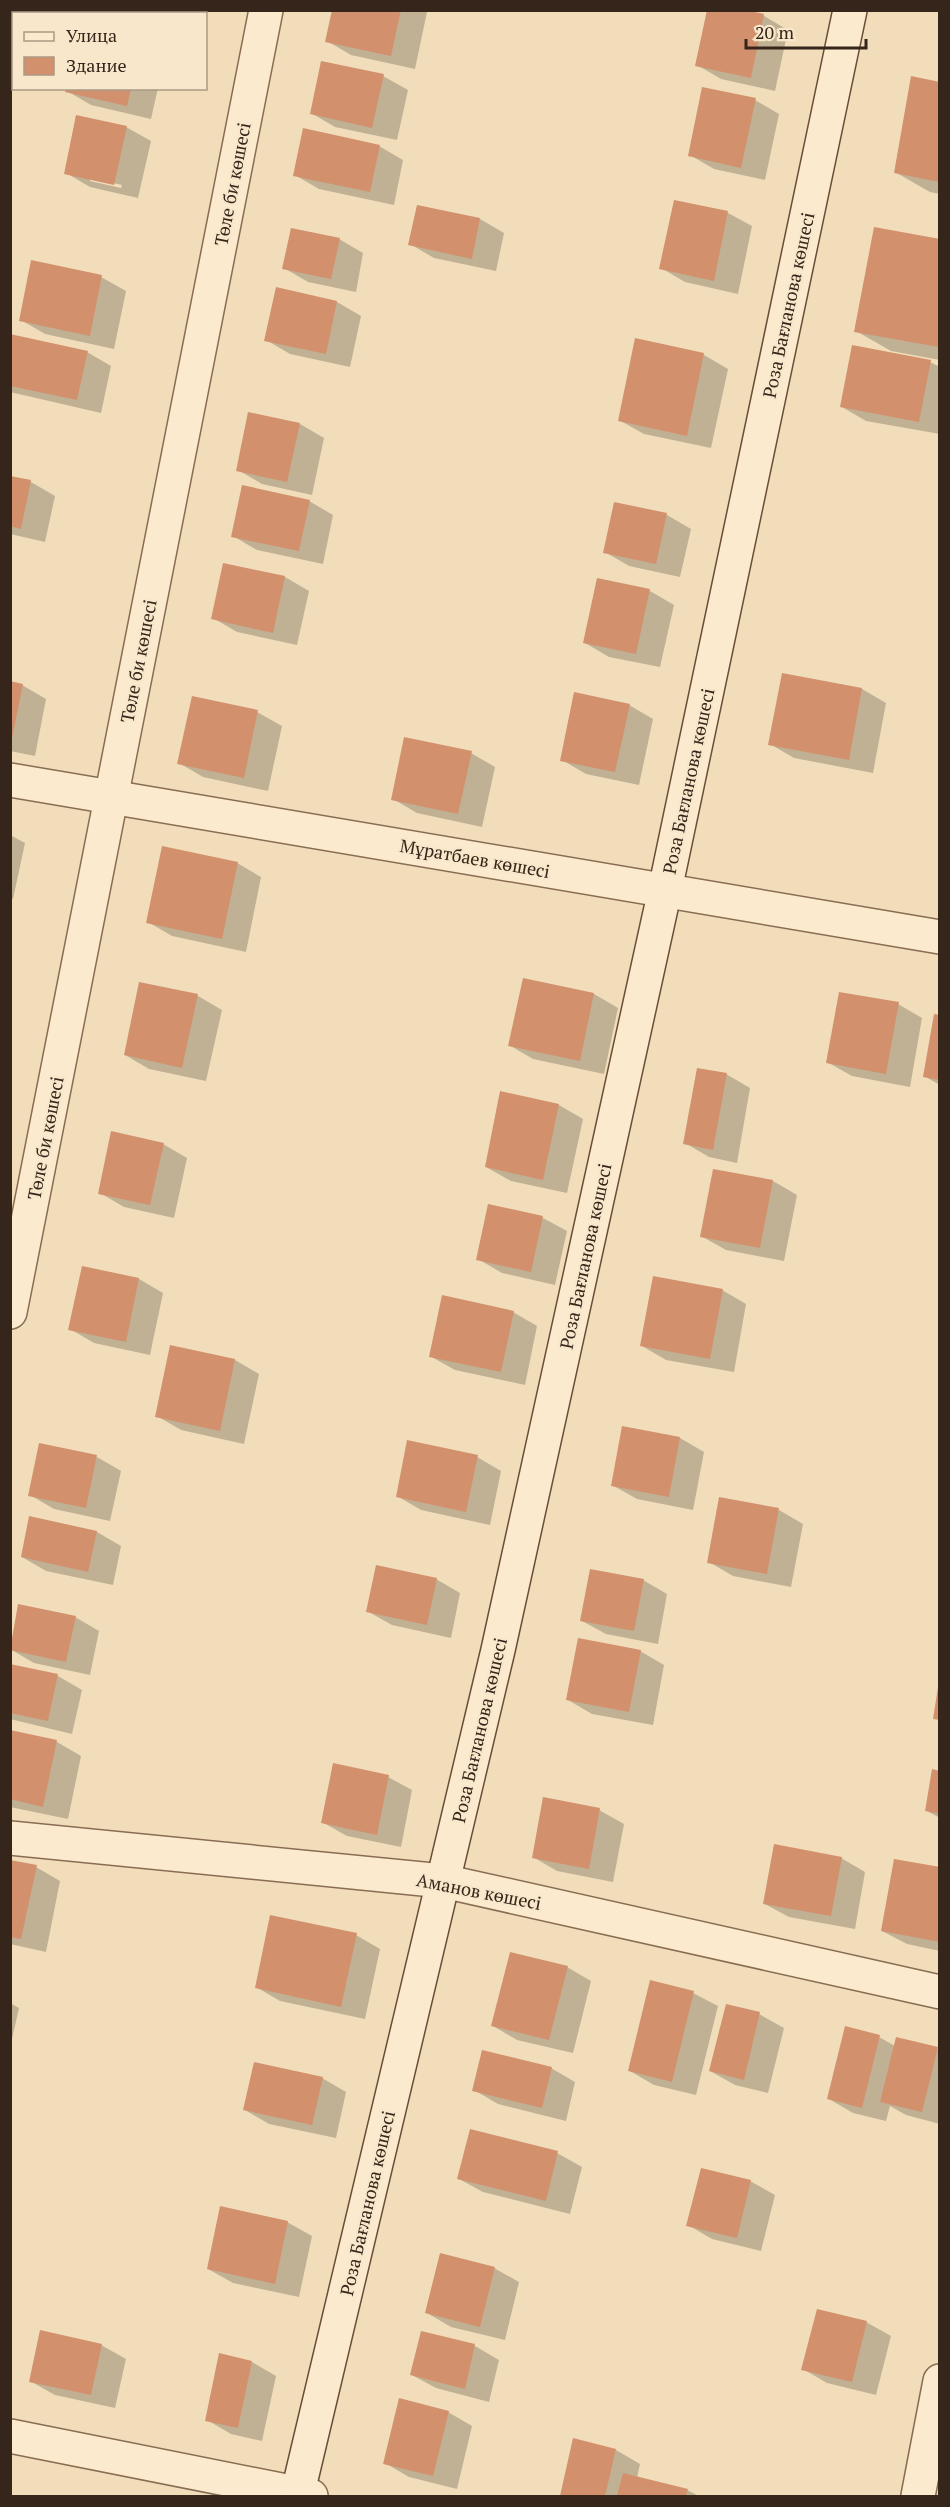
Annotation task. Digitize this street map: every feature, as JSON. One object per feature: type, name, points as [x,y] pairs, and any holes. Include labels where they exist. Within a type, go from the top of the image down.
[{"type":"street","name":"Төле би көшесі","points":[[10,1312],[266,10]]},
{"type":"street","name":"Роза Бағланова көшесі","points":[[302,2496],[501,1638],[665,890],[850,10]]},
{"type":"street","name":"Мұратбаев көшесі","points":[[10,780],[939,937]]},
{"type":"street","name":"Аманов көшесі","points":[[10,1838],[443,1881],[939,1992]]},
{"type":"street","points":[[918,2496],[939,2381]]},
{"type":"street","points":[[10,2436],[302,2496]]},
{"type":"building","points":[[332,10],[401,10],[391,56],[325,42]]},
{"type":"building","points":[[707,10],[746,10],[764,14],[751,78],[695,66]]},
{"type":"building","points":[[321,61],[384,74],[372,128],[310,114]]},
{"type":"building","points":[[911,76],[940,82],[940,182],[894,173]]},
{"type":"building","points":[[702,87],[756,98],[741,168],[688,156]]},
{"type":"building","points":[[66,90],[131,90],[127,106],[65,92]]},
{"type":"building","points":[[76,115],[127,126],[114,185],[64,174]]},
{"type":"building","points":[[303,128],[380,145],[370,192],[293,176]]},
{"type":"building","points":[[674,200],[728,211],[714,281],[659,269]]},
{"type":"building","points":[[417,205],[480,218],[472,259],[408,245]]},
{"type":"building","points":[[874,227],[940,239],[939,347],[854,332]]},
{"type":"building","points":[[291,228],[340,238],[331,279],[282,269]]},
{"type":"building","points":[[31,260],[102,275],[90,336],[19,321]]},
{"type":"building","points":[[276,287],[337,301],[326,354],[264,341]]},
{"type":"building","points":[[10,334],[88,351],[77,400],[10,386]]},
{"type":"building","points":[[635,338],[704,353],[687,436],[618,421]]},
{"type":"building","points":[[852,345],[931,360],[919,422],[840,407]]},
{"type":"building","points":[[248,412],[300,423],[287,482],[236,471]]},
{"type":"building","points":[[10,476],[31,480],[21,529],[10,526]]},
{"type":"building","points":[[242,485],[310,500],[299,551],[231,537]]},
{"type":"building","points":[[614,502],[667,513],[656,564],[603,553]]},
{"type":"building","points":[[223,563],[285,576],[273,633],[211,619]]},
{"type":"building","points":[[597,578],[650,589],[636,654],[583,643]]},
{"type":"building","points":[[782,673],[862,688],[849,760],[768,745]]},
{"type":"building","points":[[10,681],[23,684],[12,738],[10,737]]},
{"type":"building","points":[[574,692],[630,704],[615,772],[560,761]]},
{"type":"building","points":[[192,696],[258,710],[244,778],[177,764]]},
{"type":"building","points":[[404,737],[472,751],[458,814],[391,800]]},
{"type":"building","points":[[162,846],[238,862],[222,939],[146,923]]},
{"type":"building","points":[[523,978],[594,993],[580,1061],[508,1046]]},
{"type":"building","points":[[139,982],[198,994],[182,1068],[124,1055]]},
{"type":"building","points":[[839,992],[899,1002],[886,1074],[826,1063]]},
{"type":"building","points":[[934,1014],[940,1015],[940,1080],[923,1077]]},
{"type":"building","points":[[697,1068],[727,1073],[713,1150],[683,1144]]},
{"type":"building","points":[[500,1091],[559,1104],[543,1180],[485,1167]]},
{"type":"building","points":[[111,1131],[164,1143],[150,1205],[98,1194]]},
{"type":"building","points":[[713,1169],[773,1180],[760,1248],[700,1237]]},
{"type":"building","points":[[488,1204],[543,1216],[531,1272],[476,1260]]},
{"type":"building","points":[[82,1266],[139,1278],[126,1342],[68,1330]]},
{"type":"building","points":[[653,1276],[723,1289],[710,1359],[640,1346]]},
{"type":"building","points":[[442,1295],[514,1311],[501,1372],[429,1357]]},
{"type":"building","points":[[170,1345],[235,1359],[220,1431],[155,1417]]},
{"type":"building","points":[[622,1426],[680,1437],[669,1497],[611,1486]]},
{"type":"building","points":[[407,1440],[478,1455],[466,1512],[396,1497]]},
{"type":"building","points":[[39,1443],[97,1455],[86,1508],[28,1496]]},
{"type":"building","points":[[719,1497],[779,1508],[767,1574],[707,1563]]},
{"type":"building","points":[[29,1516],[97,1531],[88,1572],[21,1557]]},
{"type":"building","points":[[376,1565],[437,1578],[427,1625],[366,1612]]},
{"type":"building","points":[[590,1569],[644,1579],[634,1631],[580,1621]]},
{"type":"building","points":[[18,1604],[76,1616],[66,1662],[10,1650]]},
{"type":"building","points":[[578,1638],[641,1650],[629,1712],[566,1700]]},
{"type":"building","points":[[10,1664],[58,1674],[48,1721],[10,1713]]},
{"type":"building","points":[[938,1687],[940,1687],[940,1720],[933,1719]]},
{"type":"building","points":[[10,1730],[57,1740],[43,1807],[10,1799]]},
{"type":"building","points":[[333,1763],[389,1775],[377,1835],[321,1823]]},
{"type":"building","points":[[932,1769],[940,1771],[940,1814],[925,1811]]},
{"type":"building","points":[[543,1797],[600,1808],[589,1869],[532,1858]]},
{"type":"building","points":[[774,1844],[842,1857],[831,1916],[763,1904]]},
{"type":"building","points":[[894,1859],[940,1867],[940,1942],[881,1931]]},
{"type":"building","points":[[10,1860],[37,1865],[21,1939],[10,1937]]},
{"type":"building","points":[[270,1915],[357,1933],[341,2007],[255,1988]]},
{"type":"building","points":[[510,1952],[568,1966],[549,2040],[491,2026]]},
{"type":"building","points":[[650,1980],[694,1991],[672,2082],[628,2071]]},
{"type":"building","points":[[726,2004],[760,2012],[744,2080],[709,2071]]},
{"type":"building","points":[[845,2026],[880,2035],[862,2108],[827,2099]]},
{"type":"building","points":[[896,2037],[938,2047],[922,2112],[880,2102]]},
{"type":"building","points":[[482,2050],[552,2067],[542,2108],[472,2091]]},
{"type":"building","points":[[254,2062],[323,2077],[312,2125],[243,2110]]},
{"type":"building","points":[[470,2129],[558,2151],[546,2201],[457,2179]]},
{"type":"building","points":[[701,2168],[751,2180],[737,2238],[686,2226]]},
{"type":"building","points":[[220,2206],[288,2221],[275,2284],[207,2269]]},
{"type":"building","points":[[440,2253],[495,2267],[480,2327],[425,2313]]},
{"type":"building","points":[[817,2309],[867,2321],[852,2382],[801,2370]]},
{"type":"building","points":[[40,2330],[102,2344],[91,2395],[29,2382]]},
{"type":"building","points":[[421,2331],[475,2344],[465,2389],[410,2375]]},
{"type":"building","points":[[219,2353],[252,2361],[238,2428],[205,2421]]},
{"type":"building","points":[[399,2398],[449,2411],[433,2476],[383,2464]]},
{"type":"building","points":[[573,2438],[616,2449],[605,2496],[560,2496]]},
{"type":"building","points":[[623,2473],[688,2489],[686,2496],[617,2496]]}]
